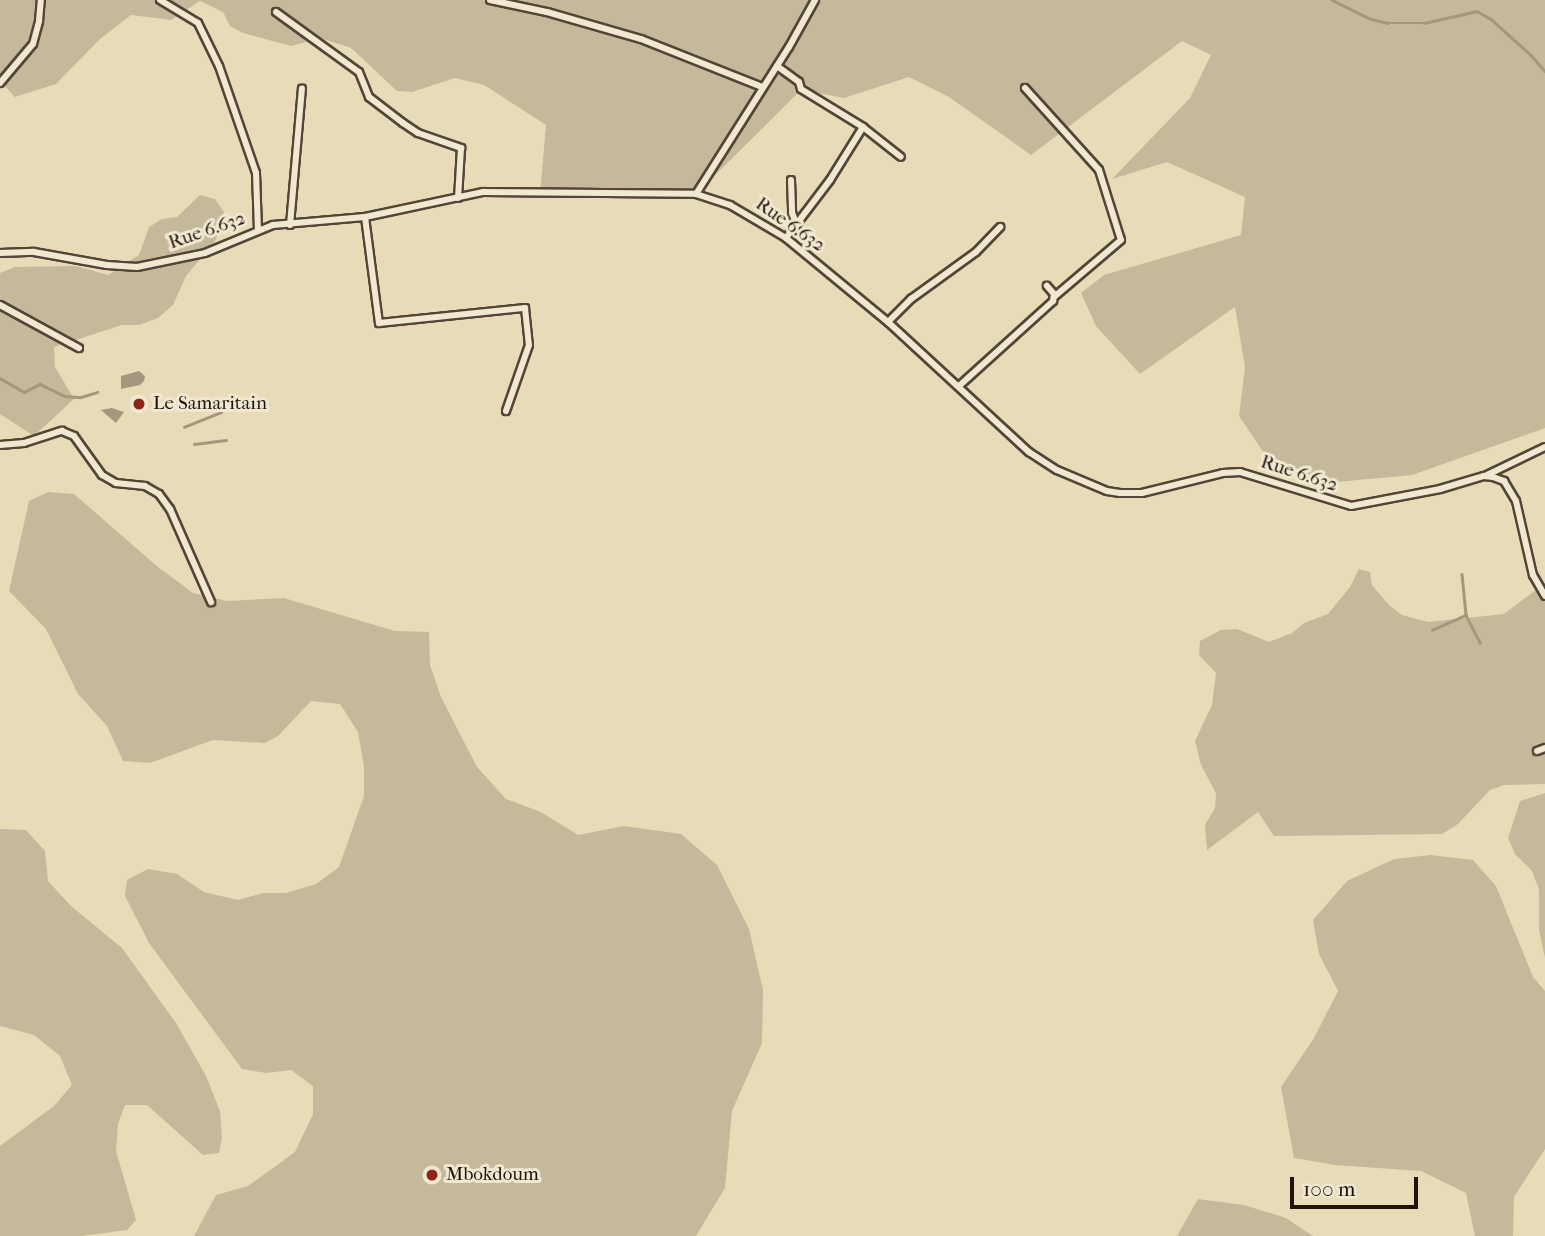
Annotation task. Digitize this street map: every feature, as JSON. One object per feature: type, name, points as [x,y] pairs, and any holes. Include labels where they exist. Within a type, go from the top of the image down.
[{"type":"street","points":[[0,83],[33,44],[41,0]]},
{"type":"street","points":[[160,0],[198,23],[219,66],[256,173],[258,230]]},
{"type":"street","points":[[490,0],[547,12],[641,39],[762,87]]},
{"type":"street","points":[[696,194],[777,66],[815,0]]},
{"type":"street","points":[[276,12],[359,72],[369,97],[403,123],[418,133],[461,148],[458,198]]},
{"type":"street","points":[[777,66],[799,82],[801,89],[863,127],[901,157]]},
{"type":"street","points":[[959,386],[1054,297],[1121,240],[1099,170],[1025,88]]},
{"type":"street","points":[[290,225],[302,89]]},
{"type":"street","points":[[786,238],[863,127]]},
{"type":"street","points":[[791,180],[792,213],[797,225]]},
{"type":"street","name":"Rue 6.632","points":[[0,253],[34,252],[137,267],[205,253],[273,225],[365,216],[484,192],[652,196],[696,194],[730,205],[786,238],[888,321],[1038,459],[1107,491],[1142,493],[1233,471],[1269,479],[1351,506],[1440,489],[1484,476],[1545,447]]},
{"type":"street","points":[[365,216],[379,323],[524,308],[529,345],[506,411]]},
{"type":"street","points":[[888,321],[911,299],[976,252],[1000,227]]},
{"type":"street","points":[[1047,286],[1054,297]]},
{"type":"street","points":[[0,305],[55,338],[79,348]]},
{"type":"street","points":[[0,445],[24,443],[62,431],[75,436],[102,475],[116,483],[145,486],[159,494],[170,509],[211,602]]},
{"type":"street","points":[[1484,476],[1504,481],[1511,489],[1533,575],[1545,596]]},
{"type":"street","points":[[1537,751],[1545,748]]},
{"type":"shaded area","points":[[0,0],[1545,0],[1545,428],[1412,475],[1326,483],[1264,453],[1239,416],[1245,367],[1235,307],[1140,374],[1096,326],[1081,293],[1104,275],[1241,235],[1245,197],[1167,162],[1112,179],[1190,98],[1211,55],[1182,41],[1031,155],[949,97],[909,77],[844,98],[801,90],[696,194],[540,194],[546,125],[484,85],[455,78],[412,92],[397,91],[351,48],[320,38],[291,46],[243,33],[230,26],[223,12],[200,1],[171,20],[131,15],[100,39],[56,84],[15,97],[0,81]]},
{"type":"shaded area","points":[[200,195],[215,199],[224,212],[221,227],[215,241],[186,276],[173,305],[158,318],[139,325],[122,325],[54,347],[55,367],[74,399],[34,436],[0,414],[0,273],[15,267],[76,266],[108,275],[139,255],[149,227],[162,219],[177,217]]},
{"type":"shaded area","points":[[139,371],[145,376],[140,385],[121,389],[121,376]]},
{"type":"shaded area","points":[[112,408],[124,412],[116,423],[101,410]]},
{"type":"shaded area","points":[[48,492],[74,494],[158,567],[193,593],[227,601],[284,598],[395,631],[429,632],[430,665],[441,697],[477,767],[506,799],[541,812],[578,835],[624,826],[681,834],[717,865],[749,929],[763,990],[762,1043],[732,1111],[725,1188],[696,1236],[194,1236],[216,1195],[248,1186],[295,1152],[313,1114],[313,1086],[291,1070],[266,1073],[242,1069],[149,943],[125,896],[127,880],[148,869],[177,874],[204,892],[238,900],[263,893],[286,893],[316,884],[339,867],[364,796],[364,767],[358,732],[340,704],[311,701],[278,736],[265,743],[213,740],[150,763],[123,761],[107,726],[78,694],[46,629],[9,591],[29,501]]},
{"type":"shaded area","points":[[1359,569],[1370,572],[1372,585],[1389,605],[1402,615],[1428,622],[1504,614],[1545,583],[1545,784],[1504,785],[1490,790],[1458,824],[1442,834],[1274,836],[1258,812],[1207,850],[1205,825],[1215,808],[1216,793],[1201,765],[1195,741],[1212,705],[1216,673],[1199,655],[1200,641],[1221,630],[1237,629],[1269,642],[1292,633],[1304,623],[1328,614],[1350,587]]},
{"type":"shaded area","points":[[1545,793],[1545,958],[1539,930],[1539,889],[1532,871],[1515,854],[1508,838],[1520,801]]},
{"type":"shaded area","points":[[0,829],[26,830],[45,851],[48,881],[71,906],[122,948],[176,1023],[206,1076],[220,1111],[222,1138],[219,1153],[203,1155],[147,1105],[125,1105],[118,1124],[116,1151],[136,1220],[127,1230],[82,1236],[0,1236],[0,1146],[54,1106],[72,1085],[60,1056],[34,1035],[0,1026]]},
{"type":"shaded area","points":[[1431,855],[1473,860],[1496,886],[1533,977],[1545,991],[1545,1149],[1514,1197],[1513,1236],[1475,1236],[1466,1193],[1421,1171],[1335,1165],[1294,1158],[1281,1087],[1314,1038],[1338,991],[1319,954],[1313,920],[1347,881],[1394,859]]},
{"type":"shaded area","points":[[1198,1199],[1244,1205],[1286,1218],[1313,1236],[1177,1236]]},
{"type":"waterway","points":[[1332,0],[1371,19],[1388,23],[1424,23],[1477,11],[1491,19],[1545,71]]},
{"type":"waterway","points":[[0,378],[24,392],[40,384],[65,396],[81,397],[97,392]]},
{"type":"waterway","points":[[184,427],[221,412]]},
{"type":"waterway","points":[[194,444],[226,440]]},
{"type":"waterway","points":[[1462,574],[1466,615],[1480,643]]},
{"type":"waterway","points":[[1432,630],[1466,615]]},
{"type":"place","name":"Le Samaritain","points":[[139,404]]},
{"type":"place","name":"Mbokdoum","points":[[432,1175]]}]
